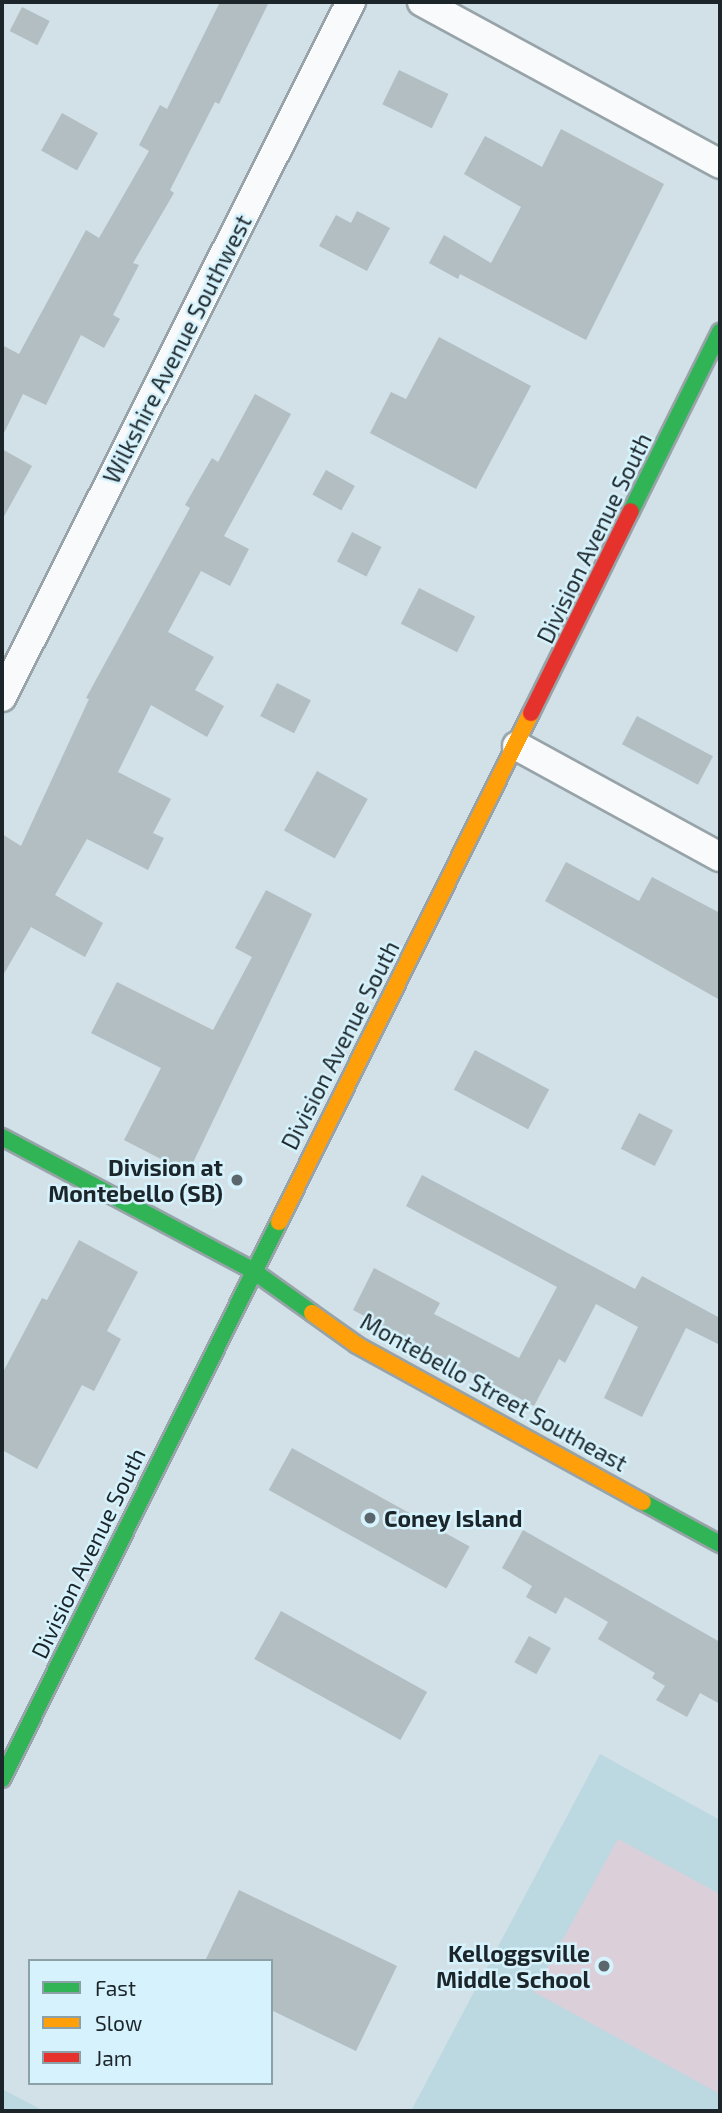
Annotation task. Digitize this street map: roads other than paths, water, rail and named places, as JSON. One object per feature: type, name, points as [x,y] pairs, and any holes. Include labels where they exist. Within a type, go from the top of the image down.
[{"type":"main road","name":"Division Avenue South","points":[[2,1779],[252,1270],[517,746],[720,332]]},
{"type":"main road","name":"Montebello Street Southeast","points":[[2,1137],[252,1270],[357,1345],[720,1544]]},
{"type":"street","name":"Wilkshire Avenue Southwest","points":[[2,697],[351,2]]},
{"type":"street","points":[[422,2],[720,164]]},
{"type":"street","points":[[517,746],[720,857]]},
{"type":"place","name":"Division at Montebello (SB)","points":[[237,1180]]},
{"type":"place","name":"Coney Island","points":[[370,1518]]},
{"type":"place","name":"Kelloggsville Middle School","points":[[604,1966]]}]
